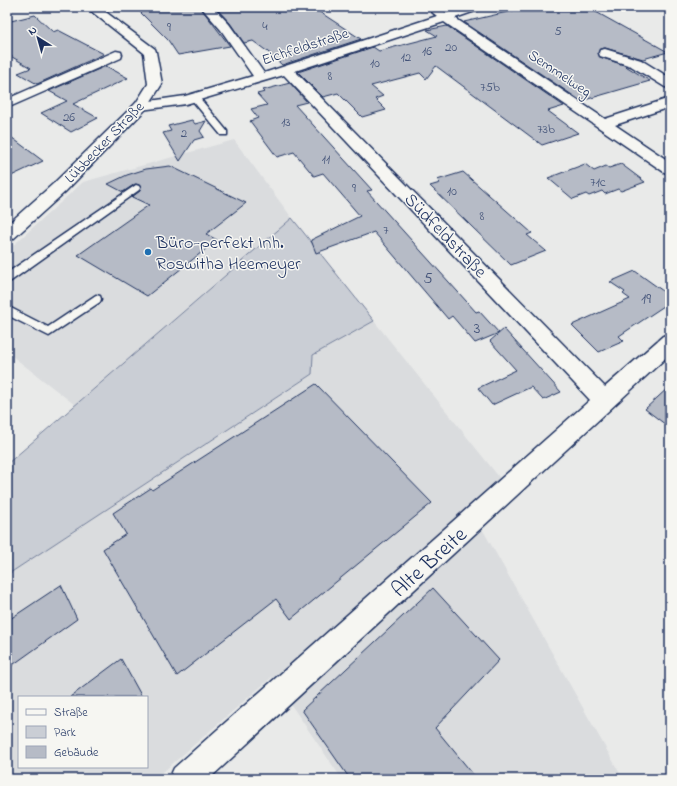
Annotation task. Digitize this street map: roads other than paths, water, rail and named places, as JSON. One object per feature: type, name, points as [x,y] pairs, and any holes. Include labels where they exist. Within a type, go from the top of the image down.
[{"type":"street","name":"Lübbecker Straße","points":[[7,235],[59,188],[141,106],[155,84],[150,52],[92,7]]},
{"type":"street","points":[[206,7],[225,27],[261,78]]},
{"type":"street","name":"Semmelweg","points":[[430,7],[448,17],[670,169]]},
{"type":"street","name":"Eichfeldstraße","points":[[141,106],[195,98],[261,78],[477,7]]},
{"type":"street","points":[[605,53],[636,63],[670,84]]},
{"type":"street","points":[[7,104],[116,55]]},
{"type":"street","name":"Südfeldstraße","points":[[286,69],[605,401]]},
{"type":"street","points":[[604,124],[670,102]]},
{"type":"street","name":"Alte Breite","points":[[185,779],[670,342]]},
{"type":"lane","points":[[195,98],[224,132]]},
{"type":"lane","points":[[7,278],[136,188]]},
{"type":"lane","points":[[7,310],[49,332],[96,299]]},
{"type":"place","name":"Büro-perfekt Inh. Roswitha Heemeyer","points":[[148,252]]}]
